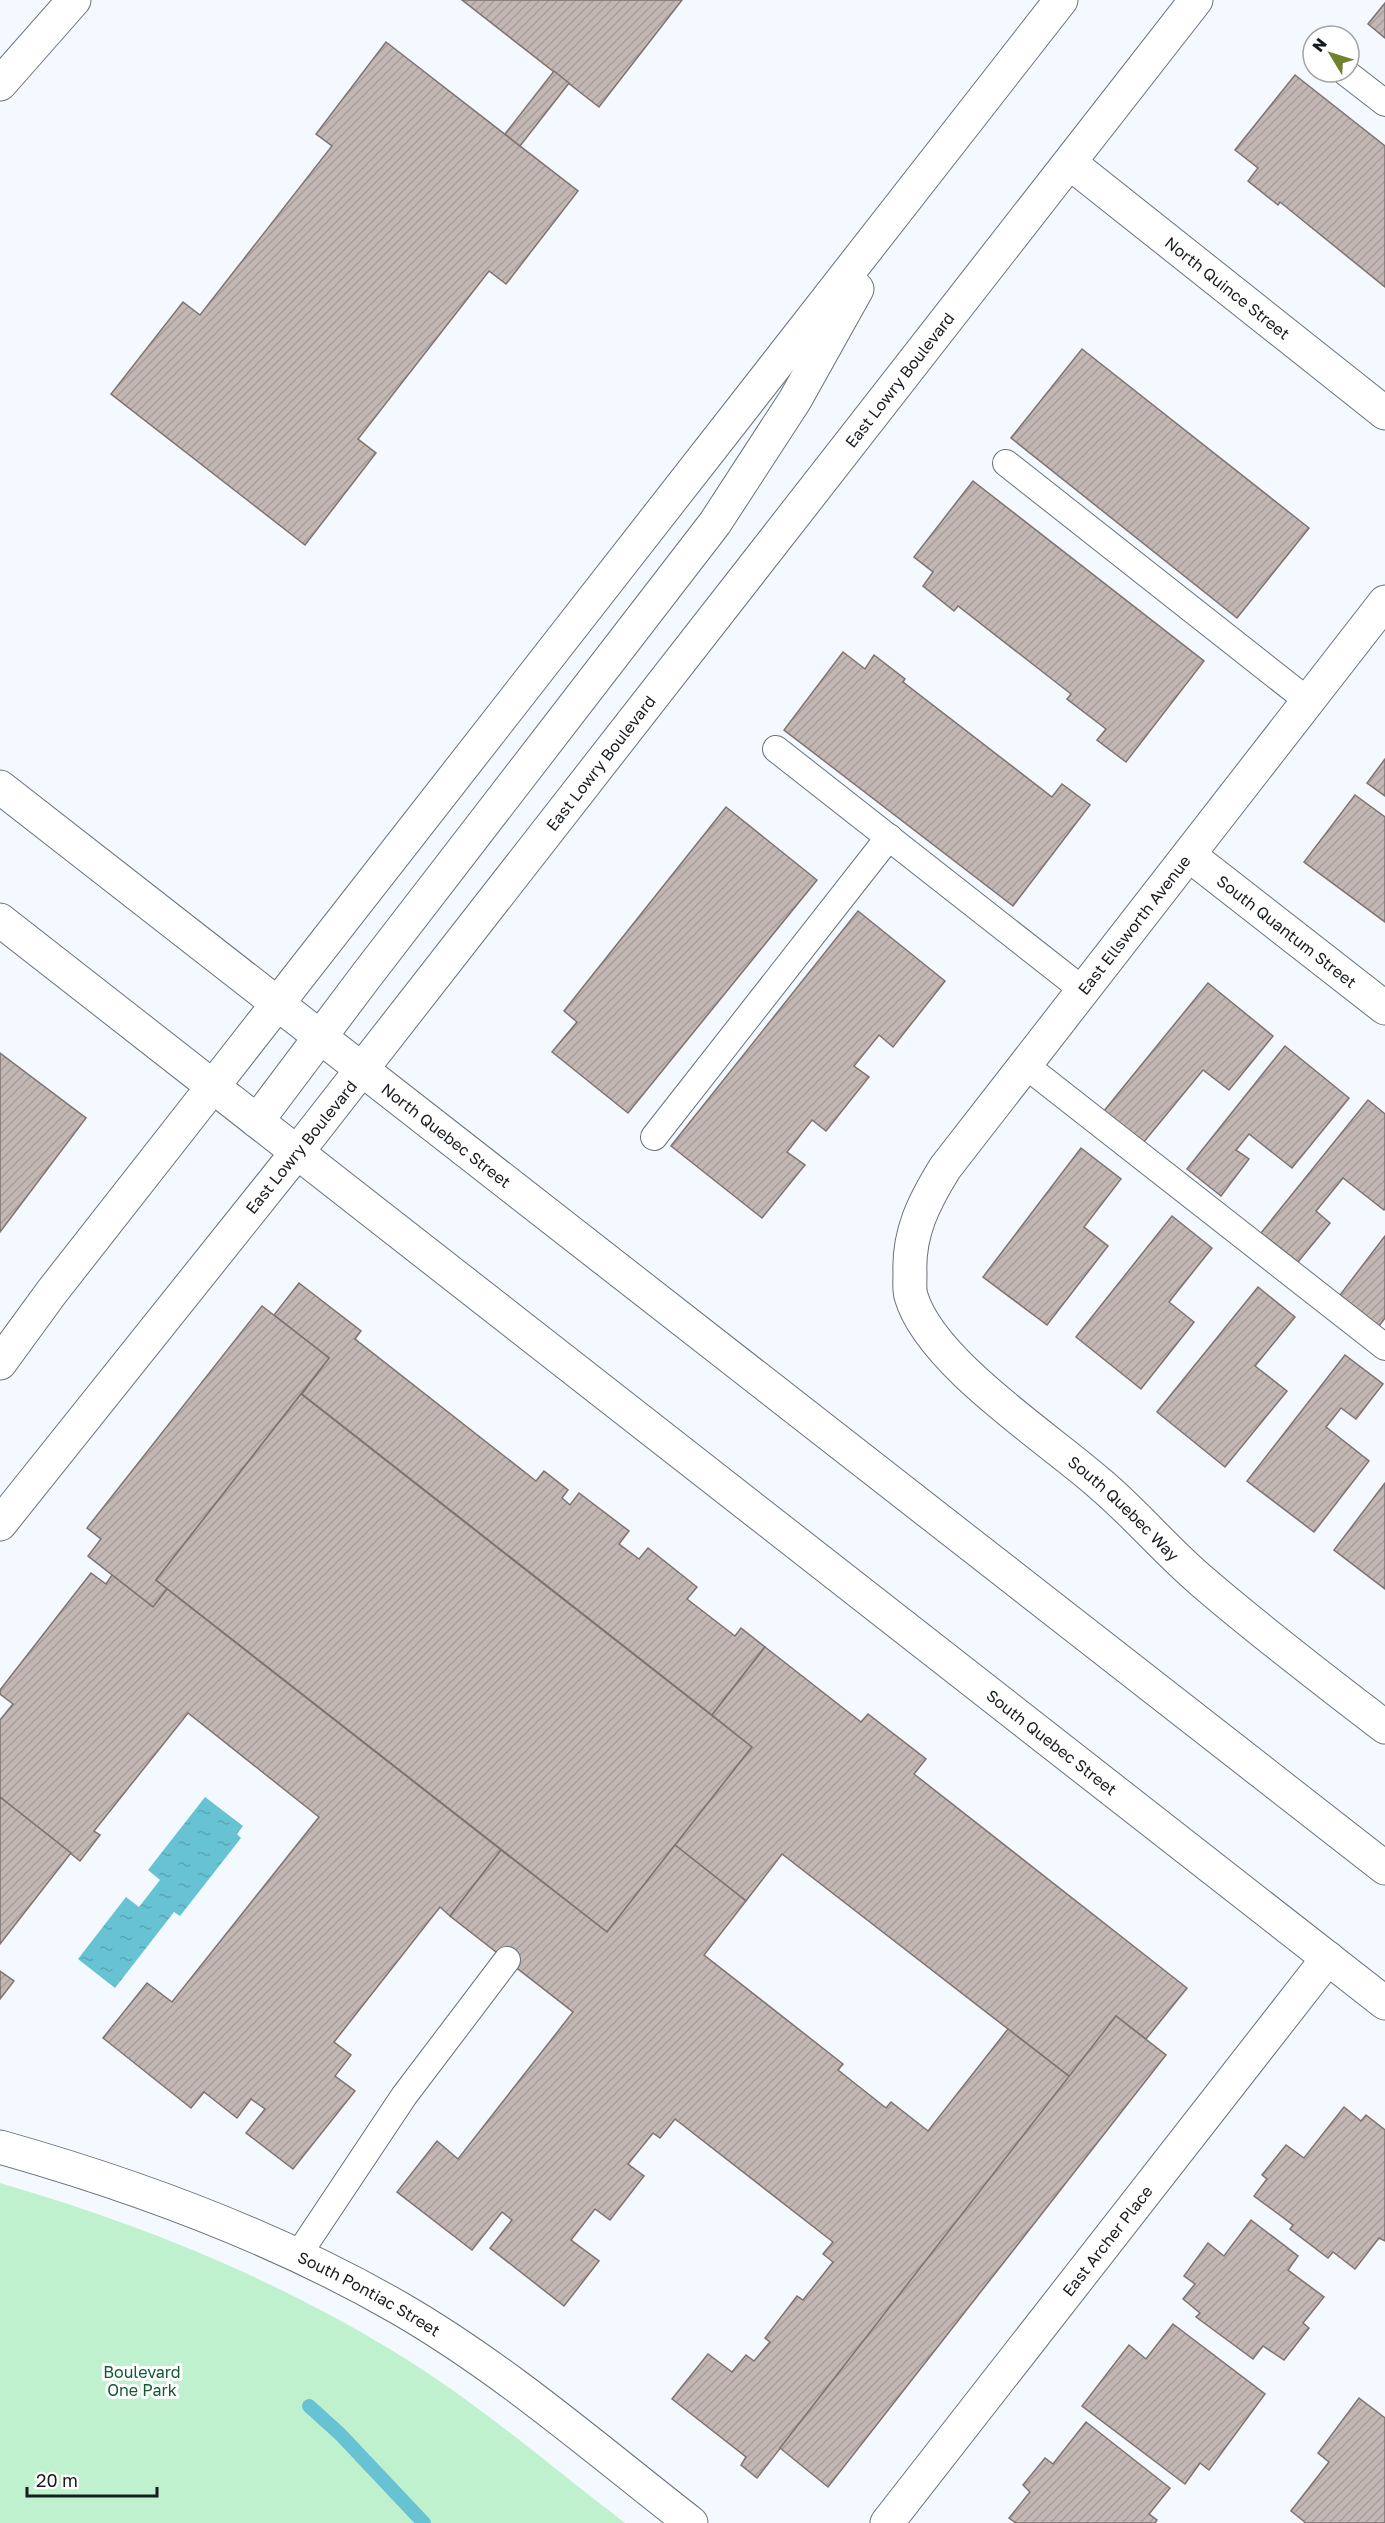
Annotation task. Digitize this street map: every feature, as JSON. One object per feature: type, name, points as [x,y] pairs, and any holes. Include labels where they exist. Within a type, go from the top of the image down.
[{"type":"main road","points":[[0,84],[74,0]]},
{"type":"main road","points":[[0,1363],[51,1293],[1061,0]]},
{"type":"main road","name":"East Lowry Boulevard","points":[[0,1524],[363,1070],[1196,0]]},
{"type":"main road","name":"North Quince Street","points":[[1070,163],[1385,413]]},
{"type":"main road","points":[[257,1121],[715,523],[795,400],[907,198]]},
{"type":"main road","name":"East Ellsworth Avenue","points":[[909,1261],[914,1227],[927,1197],[945,1168],[1385,602]]},
{"type":"main road","name":"North Quebec Street","points":[[0,787],[1385,1868]]},
{"type":"main road","name":"South Quantum Street","points":[[1189,855],[1385,1007]]},
{"type":"main road","points":[[0,920],[297,1151]]},
{"type":"main road","name":"South Quebec Street","points":[[297,1151],[1385,2003]]},
{"type":"main road","name":"South Quebec Way","points":[[909,1261],[911,1295],[923,1322],[945,1352],[978,1383],[1119,1499],[1202,1582],[1385,1727]]},
{"type":"main road","name":"East Archer Place","points":[[887,2523],[1328,1958]]},
{"type":"main road","name":"South Pontiac Street","points":[[0,2147],[80,2170],[197,2212],[298,2255],[399,2308],[460,2347],[531,2398],[691,2523]]},
{"type":"lane","points":[[1360,84],[1385,103]]},
{"type":"lane","points":[[1006,463],[1308,701]]},
{"type":"lane","points":[[776,748],[1083,990]]},
{"type":"lane","points":[[654,1137],[889,837]]},
{"type":"lane","points":[[1025,1065],[1385,1347]]},
{"type":"lane","points":[[298,2255],[404,2096],[507,1960]]},
{"type":"green space","name":"Boulevard One Park","points":[[0,2183],[151,2233],[247,2274],[342,2321],[450,2388],[625,2523],[0,2523]]},
{"type":"water","points":[[205,1797],[243,1826],[237,1834],[241,1838],[180,1916],[174,1912],[115,1988],[78,1959],[126,1897],[139,1907],[160,1880],[148,1870]]},
{"type":"building","points":[[462,0],[682,0],[599,107]]},
{"type":"building","points":[[1385,3],[1385,38],[1368,24]]},
{"type":"building","points":[[386,42],[578,191],[506,284],[489,271],[358,439],[376,453],[305,545],[111,394],[183,302],[200,315],[332,146],[316,134]]},
{"type":"building","points":[[554,71],[569,83],[520,146],[505,134]]},
{"type":"building","points":[[1295,75],[1301,80],[1301,84],[1306,84],[1385,146],[1385,287],[1280,202],[1278,205],[1248,181],[1258,168],[1235,150]]},
{"type":"building","points":[[1082,349],[1309,528],[1237,618],[1011,438]]},
{"type":"building","points":[[973,481],[1204,661],[1126,762],[1097,740],[1106,729],[1067,699],[1071,694],[958,606],[954,611],[923,586],[933,572],[914,557]]},
{"type":"building","points":[[843,652],[865,669],[874,655],[905,679],[903,682],[1052,797],[1062,784],[1090,805],[1013,906],[784,730]]},
{"type":"building","points":[[1385,759],[1385,796],[1367,783]]},
{"type":"building","points":[[1355,795],[1385,817],[1385,922],[1304,862]]},
{"type":"building","points":[[726,807],[817,880],[628,1113],[552,1052],[577,1022],[564,1011]]},
{"type":"building","points":[[858,911],[945,981],[893,1047],[879,1035],[854,1066],[869,1077],[826,1131],[812,1120],[787,1152],[805,1165],[762,1218],[671,1146]]},
{"type":"building","points":[[1208,983],[1273,1036],[1229,1090],[1203,1070],[1143,1143],[1104,1111]]},
{"type":"building","points":[[1285,1046],[1349,1098],[1292,1168],[1249,1134],[1236,1150],[1249,1159],[1221,1196],[1187,1169]]},
{"type":"building","points":[[0,1053],[86,1118],[0,1232]]},
{"type":"building","points":[[1368,1100],[1385,1114],[1385,1209],[1343,1178],[1316,1211],[1330,1223],[1298,1262],[1261,1233]]},
{"type":"building","points":[[1081,1148],[1121,1179],[1084,1227],[1108,1246],[1047,1325],[983,1277]]},
{"type":"building","points":[[1172,1216],[1212,1248],[1169,1302],[1194,1322],[1141,1389],[1076,1337]]},
{"type":"building","points":[[1385,1236],[1385,1318],[1379,1326],[1340,1295]]},
{"type":"building","points":[[299,1283],[361,1331],[355,1339],[536,1481],[544,1471],[568,1490],[562,1498],[570,1505],[579,1493],[629,1531],[619,1544],[639,1559],[648,1548],[697,1587],[687,1599],[735,1636],[741,1628],[765,1647],[712,1715],[302,1394],[329,1358],[274,1315]]},
{"type":"building","points":[[1258,1287],[1295,1317],[1255,1366],[1287,1391],[1225,1467],[1157,1412]]},
{"type":"building","points":[[262,1306],[329,1358],[156,1580],[167,1589],[153,1607],[88,1556],[101,1539],[87,1528]]},
{"type":"building","points":[[1345,1355],[1383,1384],[1356,1419],[1341,1408],[1326,1427],[1369,1461],[1314,1532],[1247,1481]]},
{"type":"building","points":[[301,1394],[752,1747],[607,1932],[156,1580]]},
{"type":"building","points":[[1385,1483],[1385,1589],[1334,1550]]},
{"type":"building","points":[[91,1573],[106,1584],[112,1575],[153,1607],[167,1589],[501,1850],[450,1916],[440,1907],[334,2042],[351,2055],[335,2076],[355,2091],[293,2169],[246,2133],[265,2109],[251,2099],[237,2118],[204,2092],[191,2108],[103,2038],[147,1983],[172,2002],[319,1817],[188,1713],[94,1831],[100,1835],[80,1861],[0,1797],[0,1720],[13,1704],[0,1694],[0,1690]]},
{"type":"building","points":[[765,1647],[861,1722],[868,1714],[926,1759],[914,1774],[1187,1988],[1146,2039],[1116,2016],[1070,2077],[782,1854],[746,1901],[675,1845],[752,1747],[712,1715]]},
{"type":"building","points":[[0,1797],[71,1853],[0,1944]]},
{"type":"building","points":[[675,1845],[746,1901],[704,1955],[843,2064],[838,2070],[886,2108],[891,2102],[928,2131],[1008,2029],[1070,2077],[757,2478],[741,2465],[746,2457],[672,2399],[708,2354],[732,2372],[746,2355],[754,2361],[770,2342],[765,2338],[797,2296],[803,2300],[833,2262],[823,2254],[833,2242],[675,2119],[660,2138],[653,2133],[628,2164],[644,2176],[610,2220],[595,2209],[571,2240],[599,2261],[564,2306],[490,2248],[512,2220],[502,2212],[472,2250],[397,2192],[437,2141],[458,2159],[573,2012],[450,1916],[501,1850],[607,1932]]},
{"type":"building","points":[[0,1971],[14,1981],[0,1999]]},
{"type":"building","points":[[1116,2016],[1166,2055],[828,2487],[780,2448]]},
{"type":"building","points":[[1344,2107],[1361,2121],[1366,2115],[1385,2130],[1385,2241],[1379,2238],[1355,2269],[1333,2252],[1328,2258],[1290,2229],[1293,2225],[1254,2196],[1267,2179],[1262,2175],[1286,2145],[1304,2158]]},
{"type":"building","points":[[1251,2220],[1298,2256],[1288,2270],[1324,2297],[1303,2323],[1309,2328],[1284,2360],[1263,2346],[1253,2359],[1196,2317],[1200,2313],[1183,2299],[1195,2284],[1184,2276],[1208,2243],[1224,2256]]},
{"type":"building","points":[[1173,2324],[1265,2394],[1209,2470],[1200,2463],[1185,2484],[1082,2406],[1129,2345],[1146,2359]]},
{"type":"building","points":[[1359,2398],[1385,2418],[1385,2523],[1306,2523],[1291,2511],[1329,2462],[1318,2453]]},
{"type":"building","points":[[1086,2422],[1170,2488],[1149,2514],[1157,2520],[1155,2523],[1016,2523],[1009,2518],[1030,2492],[1023,2485],[1045,2458],[1053,2464]]},
{"type":"waterway","points":[[309,2406],[340,2434],[424,2523]]}]
